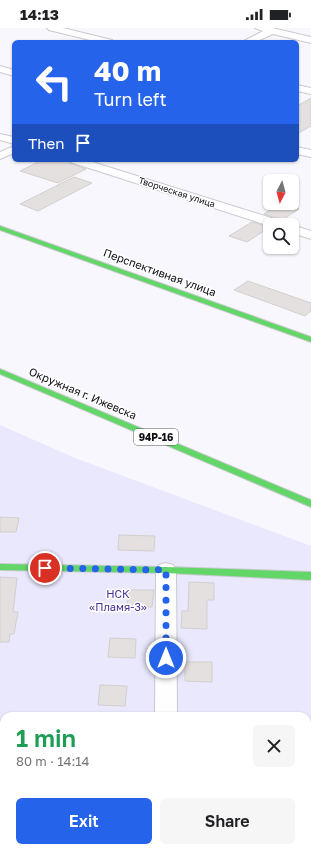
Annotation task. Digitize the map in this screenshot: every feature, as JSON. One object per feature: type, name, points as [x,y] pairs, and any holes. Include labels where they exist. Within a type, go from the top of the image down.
[{"type":"street","points":[[52,28],[101,40]]},
{"type":"street","points":[[260,28],[311,40]]},
{"type":"street","points":[[251,40],[271,31]]},
{"type":"street","points":[[0,69],[12,72]]},
{"type":"street","points":[[299,88],[311,91]]},
{"type":"street","points":[[0,137],[12,140]]},
{"type":"street","points":[[0,156],[12,151]]},
{"type":"street","points":[[299,151],[311,154]]},
{"type":"street","name":"Творческая улица","points":[[80,162],[263,220]]},
{"type":"street","name":"Перспективная улица","points":[[0,228],[311,340]]},
{"type":"street","points":[[299,231],[311,235]]},
{"type":"street","name":"Окружная г. Ижевска","points":[[0,371],[311,504]]},
{"type":"street","points":[[0,567],[166,570],[311,576]]},
{"type":"street","points":[[166,570],[166,712]]},
{"type":"green space","name":"НСК «Пламя-3»","points":[[0,425],[75,458],[311,546],[311,712],[0,712]]},
{"type":"building","points":[[311,98],[311,126],[299,133],[299,105]]},
{"type":"building","points":[[38,162],[69,162],[86,169],[58,183],[20,171]]},
{"type":"building","points":[[74,177],[92,183],[38,211],[20,204]]},
{"type":"building","points":[[270,210],[297,210],[285,218],[276,218],[264,214]]},
{"type":"building","points":[[252,222],[263,225],[263,232],[247,242],[229,236]]},
{"type":"building","points":[[248,281],[311,303],[311,311],[305,316],[234,290]]},
{"type":"building","points":[[0,517],[19,518],[16,532],[0,532]]},
{"type":"building","points":[[119,535],[155,536],[154,551],[118,550]]},
{"type":"building","points":[[0,577],[17,578],[13,612],[18,612],[14,634],[10,634],[9,642],[0,642]]},
{"type":"building","points":[[189,582],[214,583],[214,600],[207,600],[207,629],[181,628],[182,611],[188,611]]},
{"type":"building","points":[[129,590],[154,590],[152,607],[127,606]]},
{"type":"building","points":[[110,638],[136,639],[135,658],[108,657]]},
{"type":"building","points":[[185,662],[212,662],[212,682],[185,681]]},
{"type":"building","points":[[100,685],[127,686],[125,706],[98,705]]},
{"type":"traffic: fast","points":[[0,228],[311,340]]},
{"type":"traffic: fast","points":[[0,371],[311,504]]},
{"type":"traffic: fast","points":[[0,567],[166,570],[311,576]]},
{"type":"route","points":[[45,568],[166,570],[166,658]]}]
